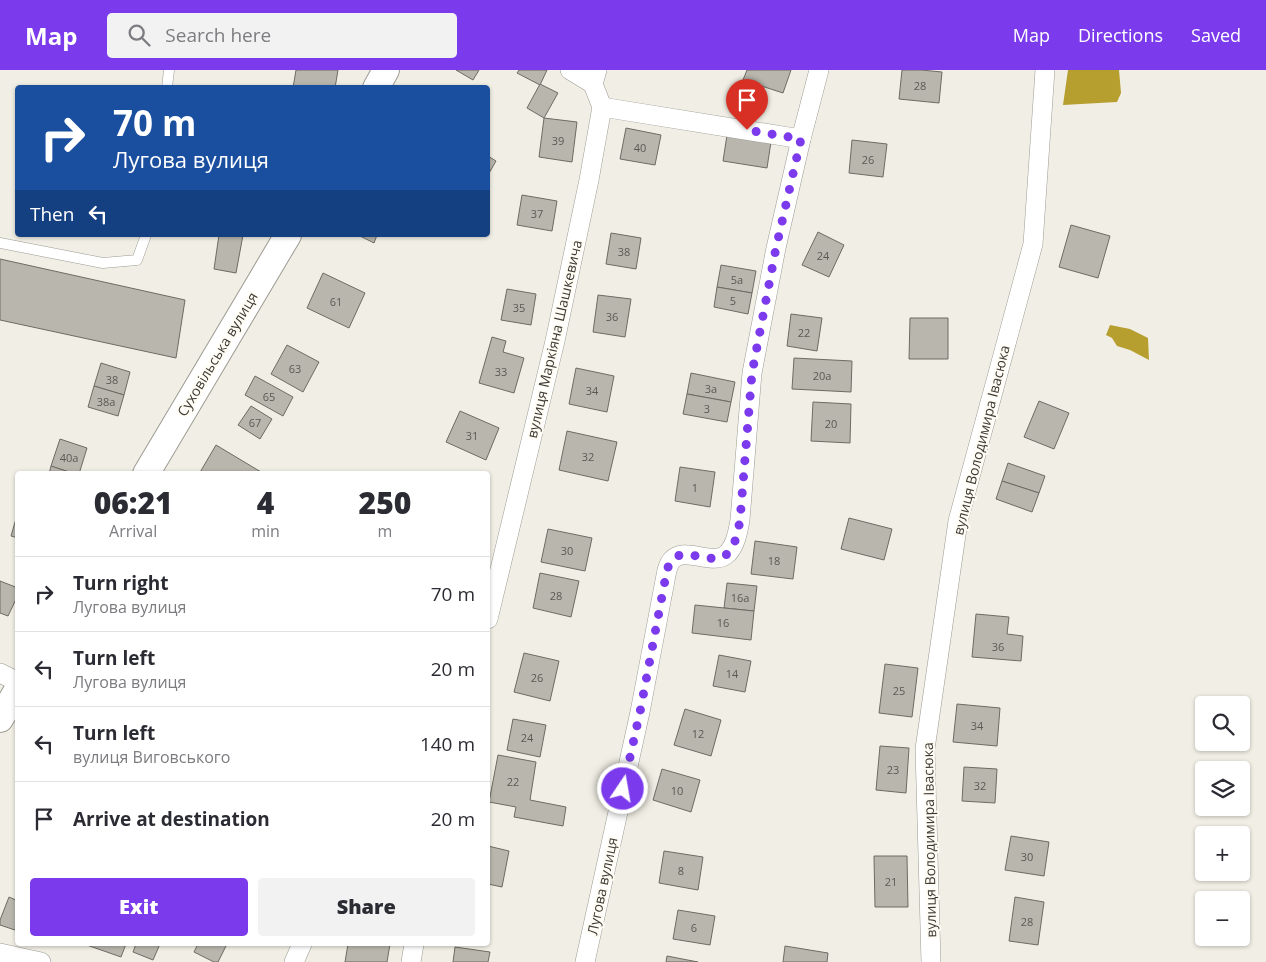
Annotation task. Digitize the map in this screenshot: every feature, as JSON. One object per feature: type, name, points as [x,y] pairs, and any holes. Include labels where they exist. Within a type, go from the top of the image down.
[{"type":"street","points":[[378,85],[386,70]]},
{"type":"street","points":[[570,70],[595,77],[602,107],[801,139]]},
{"type":"street","name":"Лугова вулиця","points":[[585,962],[640,712],[667,570],[671,560],[680,555],[716,559],[723,557],[729,553],[735,541],[740,520],[752,373],[776,248],[819,70]]},
{"type":"street","name":"вулиця Володимира Івасюка","points":[[931,962],[925,749],[958,521],[1032,244],[1045,70]]},
{"type":"street","name":"вулиця Маркіяна Шашкевича","points":[[490,604],[555,341],[589,180],[602,107]]},
{"type":"street","name":"Суховільська вулиця","points":[[148,471],[287,237]]},
{"type":"street","points":[[0,673],[15,680]]},
{"type":"street","points":[[0,719],[15,694]]},
{"type":"street","points":[[294,962],[301,946]]},
{"type":"street","points":[[410,962],[414,946]]},
{"type":"street","points":[[0,953],[41,962]]},
{"type":"lane","points":[[167,85],[168,70]]},
{"type":"lane","points":[[0,243],[103,263],[137,260],[145,237]]},
{"type":"shaded area","points":[[1068,70],[1119,70],[1121,93],[1117,102],[1063,105]]},
{"type":"shaded area","points":[[1110,325],[1130,329],[1148,338],[1149,360],[1130,350],[1117,346],[1112,338],[1106,335]]},
{"type":"building","points":[[296,70],[338,70],[336,85],[294,85]]},
{"type":"building","points":[[456,70],[479,70],[473,80]]},
{"type":"building","points":[[519,70],[547,70],[540,85],[517,73]]},
{"type":"building","points":[[747,70],[791,70],[783,93],[743,80]]},
{"type":"building","points":[[902,70],[942,72],[939,103],[899,99]]},
{"type":"building","points":[[540,84],[558,93],[544,118],[527,108]]},
{"type":"building","points":[[544,118],[577,122],[572,162],[539,157]]},
{"type":"building","points":[[626,128],[661,135],[655,165],[620,159]]},
{"type":"building","points":[[727,135],[771,142],[767,168],[723,161]]},
{"type":"building","points":[[852,140],[887,144],[883,177],[849,173]]},
{"type":"building","points":[[490,157],[496,161],[490,172]]},
{"type":"building","points":[[522,195],[557,201],[552,231],[517,225]]},
{"type":"building","points":[[1071,225],[1110,236],[1098,278],[1059,267]]},
{"type":"building","points":[[818,232],[844,245],[829,277],[802,265]]},
{"type":"building","points":[[611,233],[641,238],[636,269],[606,264]]},
{"type":"building","points":[[219,237],[243,237],[236,273],[214,269]]},
{"type":"building","points":[[362,237],[376,237],[374,243]]},
{"type":"building","points":[[0,259],[185,300],[176,358],[0,320]]},
{"type":"building","points":[[721,265],[756,271],[752,293],[717,287]]},
{"type":"building","points":[[323,273],[365,293],[349,328],[307,308]]},
{"type":"building","points":[[717,287],[752,293],[748,314],[714,307]]},
{"type":"building","points":[[507,289],[536,294],[531,325],[501,320]]},
{"type":"building","points":[[598,295],[631,299],[625,337],[593,332]]},
{"type":"building","points":[[791,314],[822,318],[817,351],[787,346]]},
{"type":"building","points":[[910,318],[948,318],[948,359],[909,359]]},
{"type":"building","points":[[492,337],[506,341],[503,352],[524,358],[514,393],[479,383]]},
{"type":"building","points":[[287,345],[319,362],[303,392],[271,374]]},
{"type":"building","points":[[794,358],[852,361],[851,392],[792,389]]},
{"type":"building","points":[[101,363],[130,372],[124,395],[94,386]]},
{"type":"building","points":[[576,368],[614,376],[607,412],[569,404]]},
{"type":"building","points":[[691,373],[735,382],[731,402],[687,394]]},
{"type":"building","points":[[255,376],[293,397],[283,416],[245,395]]},
{"type":"building","points":[[94,386],[124,395],[118,416],[88,407]]},
{"type":"building","points":[[687,394],[731,402],[727,422],[683,414]]},
{"type":"building","points":[[1039,401],[1069,413],[1054,449],[1024,437]]},
{"type":"building","points":[[813,402],[851,404],[850,443],[811,441]]},
{"type":"building","points":[[251,406],[272,419],[260,439],[238,425]]},
{"type":"building","points":[[460,411],[499,428],[486,460],[446,442]]},
{"type":"building","points":[[567,431],[617,442],[608,481],[559,470]]},
{"type":"building","points":[[60,439],[87,448],[80,471],[66,471],[51,466]]},
{"type":"building","points":[[216,445],[259,471],[201,471]]},
{"type":"building","points":[[1008,463],[1045,476],[1039,493],[1002,481]]},
{"type":"building","points":[[51,466],[66,471],[50,471]]},
{"type":"building","points":[[680,467],[715,472],[710,507],[675,501]]},
{"type":"building","points":[[1002,481],[1039,493],[1032,512],[996,499]]},
{"type":"building","points":[[849,518],[892,529],[884,560],[841,549]]},
{"type":"building","points":[[15,522],[15,537],[11,536]]},
{"type":"building","points":[[548,529],[592,538],[585,571],[541,562]]},
{"type":"building","points":[[755,541],[797,547],[793,579],[751,574]]},
{"type":"building","points":[[540,573],[579,581],[571,617],[533,608]]},
{"type":"building","points":[[0,581],[15,587],[15,601],[8,616],[0,613]]},
{"type":"building","points":[[727,583],[757,586],[754,611],[724,608]]},
{"type":"building","points":[[695,605],[754,611],[751,640],[692,633]]},
{"type":"building","points":[[976,614],[1009,617],[1007,634],[1023,636],[1021,661],[972,657]]},
{"type":"building","points":[[524,653],[559,661],[550,701],[514,692]]},
{"type":"building","points":[[719,655],[751,661],[745,692],[713,686]]},
{"type":"building","points":[[885,664],[918,668],[912,717],[879,713]]},
{"type":"building","points":[[957,704],[1000,708],[997,746],[953,742]]},
{"type":"building","points":[[685,709],[721,720],[711,756],[674,745]]},
{"type":"building","points":[[513,719],[546,725],[540,757],[507,750]]},
{"type":"building","points":[[880,746],[909,748],[906,793],[876,790]]},
{"type":"building","points":[[498,755],[536,762],[530,800],[566,807],[563,826],[514,817],[516,807],[490,802]]},
{"type":"building","points":[[964,767],[997,769],[995,803],[962,801]]},
{"type":"building","points":[[662,769],[700,780],[691,812],[653,800]]},
{"type":"building","points":[[1011,836],[1049,842],[1044,876],[1005,870]]},
{"type":"building","points":[[490,846],[509,851],[502,887],[490,884]]},
{"type":"building","points":[[664,851],[703,857],[698,890],[659,883]]},
{"type":"building","points":[[874,856],[907,856],[908,907],[875,907]]},
{"type":"building","points":[[9,897],[15,900],[15,930],[0,925],[0,920]]},
{"type":"building","points":[[1015,897],[1044,902],[1038,945],[1009,941]]},
{"type":"building","points":[[678,910],[715,916],[710,945],[673,939]]},
{"type":"building","points":[[90,946],[125,946],[121,957]]},
{"type":"building","points":[[135,946],[159,946],[153,960],[133,952]]},
{"type":"building","points":[[197,946],[226,946],[218,962],[214,962],[194,952]]},
{"type":"building","points":[[348,946],[390,946],[387,962],[345,962]]},
{"type":"building","points":[[785,946],[828,953],[827,962],[783,962]]},
{"type":"building","points":[[455,947],[490,952],[488,962],[453,962]]},
{"type":"building","points":[[667,956],[698,962],[666,962]]},
{"type":"route","points":[[623,789],[667,570],[671,560],[680,555],[716,559],[723,557],[729,553],[735,541],[740,520],[752,373],[776,248],[801,139],[747,130]]}]
